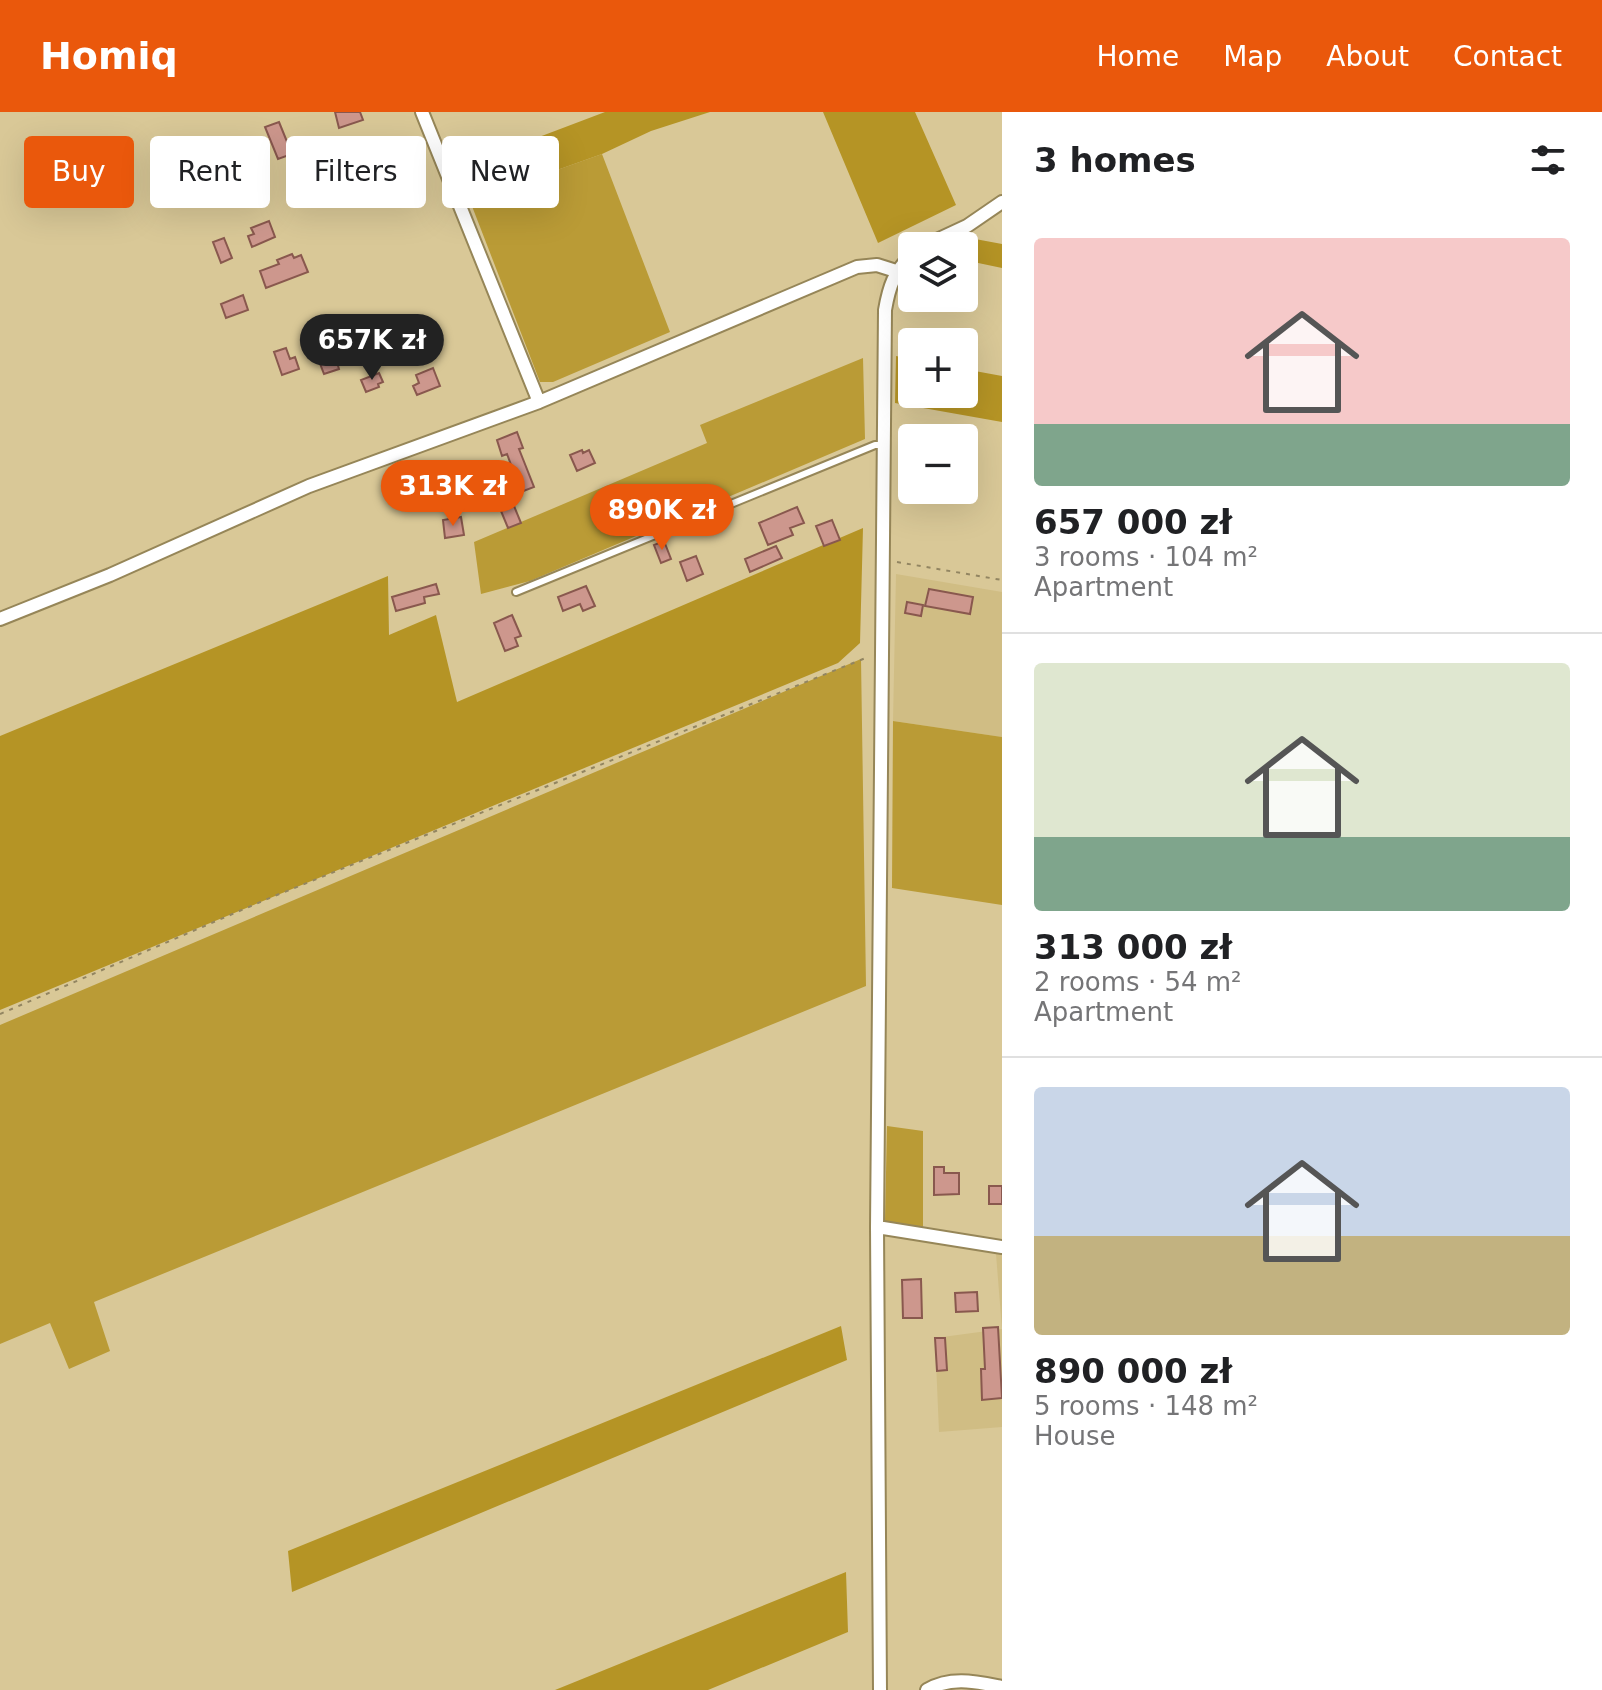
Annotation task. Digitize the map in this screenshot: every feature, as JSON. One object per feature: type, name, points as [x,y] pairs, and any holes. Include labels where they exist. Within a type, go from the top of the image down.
[{"type":"street","points":[[422,112],[539,402]]},
{"type":"street","points":[[954,232],[1002,202]]},
{"type":"street","points":[[0,619],[110,575],[309,486],[539,402],[857,267],[877,265],[896,271],[889,286],[885,310],[883,445],[877,1227],[880,1690]]},
{"type":"street","points":[[877,1227],[1002,1247]]},
{"type":"street","points":[[927,1690],[935,1685],[968,1680],[1002,1687]]},
{"type":"lane","points":[[516,592],[875,445],[883,445]]},
{"type":"path","points":[[882,559],[1002,580]]},
{"type":"path","points":[[0,1014],[272,897],[815,676],[871,656],[881,656]]},
{"type":"shaded area","points":[[605,112],[710,112],[651,131],[559,169],[559,136],[541,136]]},
{"type":"shaded area","points":[[823,112],[915,112],[956,205],[878,243]]},
{"type":"shaded area","points":[[602,154],[670,332],[553,382],[540,382],[473,208],[559,208],[559,169]]},
{"type":"shaded area","points":[[978,240],[1002,244],[1002,268],[978,263]]},
{"type":"shaded area","points":[[896,356],[898,404],[895,403]]},
{"type":"shaded area","points":[[863,358],[865,439],[530,581],[481,594],[474,542],[707,443],[700,425]]},
{"type":"shaded area","points":[[978,372],[1002,376],[1002,422],[923,408],[978,408]]},
{"type":"shaded area","points":[[863,528],[860,643],[838,663],[0,1010],[0,736],[388,576],[389,635],[436,615],[457,702]]},
{"type":"shaded area","points":[[896,574],[1002,592],[1002,737],[893,721]]},
{"type":"shaded area","points":[[861,659],[866,986],[94,1302],[110,1351],[69,1369],[50,1323],[0,1344],[0,1025]]},
{"type":"shaded area","points":[[893,721],[1002,737],[1002,905],[892,888]]},
{"type":"shaded area","points":[[887,1126],[923,1131],[923,1228],[885,1221]]},
{"type":"shaded area","points":[[996,1254],[1002,1255],[1002,1329]]},
{"type":"shaded area","points":[[841,1326],[847,1360],[292,1592],[288,1551]]},
{"type":"shaded area","points":[[1002,1329],[1002,1427],[939,1432],[935,1338]]},
{"type":"shaded area","points":[[846,1572],[848,1632],[708,1690],[555,1690]]},
{"type":"building","points":[[335,112],[360,112],[363,120],[339,128]]},
{"type":"building","points":[[279,122],[286,139],[286,156],[278,159],[265,127]]},
{"type":"building","points":[[269,221],[275,237],[252,247],[248,236],[254,234],[251,228]]},
{"type":"building","points":[[224,238],[232,258],[221,263],[213,242]]},
{"type":"building","points":[[292,254],[294,258],[301,255],[308,272],[266,288],[260,271],[279,264],[277,260]]},
{"type":"building","points":[[243,295],[248,310],[226,318],[221,304]]},
{"type":"building","points":[[286,348],[290,359],[295,357],[299,369],[282,375],[274,352]]},
{"type":"building","points":[[335,356],[339,369],[324,374],[319,361]]},
{"type":"building","points":[[433,368],[440,386],[417,395],[413,386],[419,383],[416,375]]},
{"type":"building","points":[[379,373],[383,382],[366,392],[361,380]]},
{"type":"building","points":[[517,432],[523,448],[519,449],[534,487],[521,492],[507,454],[502,456],[497,440]]},
{"type":"building","points":[[582,450],[583,453],[589,450],[595,463],[577,471],[570,455]]},
{"type":"building","points":[[422,487],[423,504],[409,505],[405,488]]},
{"type":"building","points":[[514,506],[521,523],[508,528],[501,511]]},
{"type":"building","points":[[797,507],[804,523],[790,528],[793,535],[768,545],[759,523]]},
{"type":"building","points":[[461,517],[464,535],[445,538],[443,520]]},
{"type":"building","points":[[832,520],[840,540],[824,546],[816,526]]},
{"type":"building","points":[[664,541],[671,559],[661,563],[654,545]]},
{"type":"building","points":[[776,546],[782,558],[750,572],[745,559]]},
{"type":"building","points":[[696,556],[703,574],[687,581],[680,562]]},
{"type":"building","points":[[436,584],[439,594],[424,597],[425,603],[396,611],[392,597]]},
{"type":"building","points":[[586,586],[595,606],[583,611],[580,604],[563,611],[558,597]]},
{"type":"building","points":[[929,589],[973,597],[970,614],[925,606]]},
{"type":"building","points":[[907,602],[923,605],[921,616],[905,613]]},
{"type":"building","points":[[512,615],[521,636],[515,638],[518,646],[505,651],[494,623]]},
{"type":"building","points":[[934,1167],[944,1167],[944,1173],[959,1173],[959,1194],[934,1195]]},
{"type":"building","points":[[989,1186],[1002,1186],[1002,1204],[989,1204]]},
{"type":"building","points":[[921,1279],[922,1318],[903,1318],[902,1280]]},
{"type":"building","points":[[977,1292],[978,1311],[956,1312],[955,1293]]},
{"type":"building","points":[[998,1327],[1002,1398],[982,1400],[981,1369],[985,1369],[983,1328]]},
{"type":"building","points":[[935,1338],[945,1338],[947,1370],[937,1371]]}]
